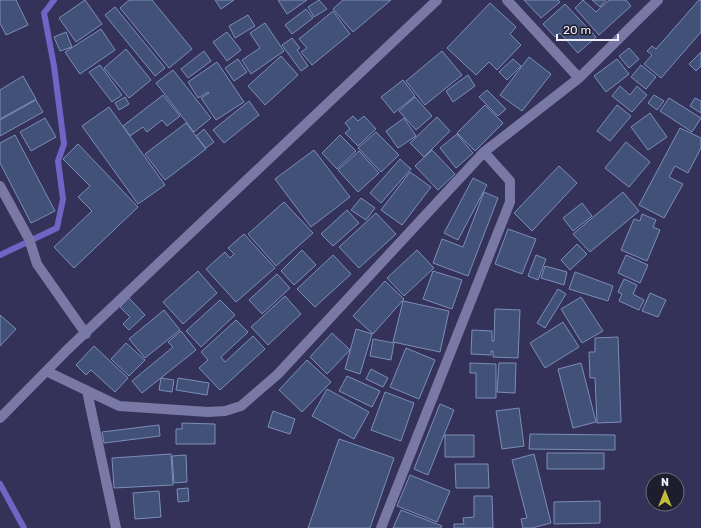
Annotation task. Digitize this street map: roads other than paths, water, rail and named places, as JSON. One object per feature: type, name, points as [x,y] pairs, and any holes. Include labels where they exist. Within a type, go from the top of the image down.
[{"type":"street","points":[[0,418],[48,372],[67,350],[86,334],[437,0]]},
{"type":"street","points":[[507,0],[579,78]]},
{"type":"street","points":[[48,372],[119,406],[208,412],[226,411],[242,406],[278,374],[484,152],[579,78],[658,0]]},
{"type":"street","points":[[381,528],[510,202],[510,181],[484,152]]},
{"type":"street","points":[[0,186],[29,239],[37,264],[86,334]]},
{"type":"street","points":[[87,391],[116,528]]},
{"type":"waterway","points":[[0,255],[57,228],[63,199],[58,161],[64,144],[54,66],[44,13],[54,0]]},
{"type":"waterway","points":[[0,484],[24,528]]}]
